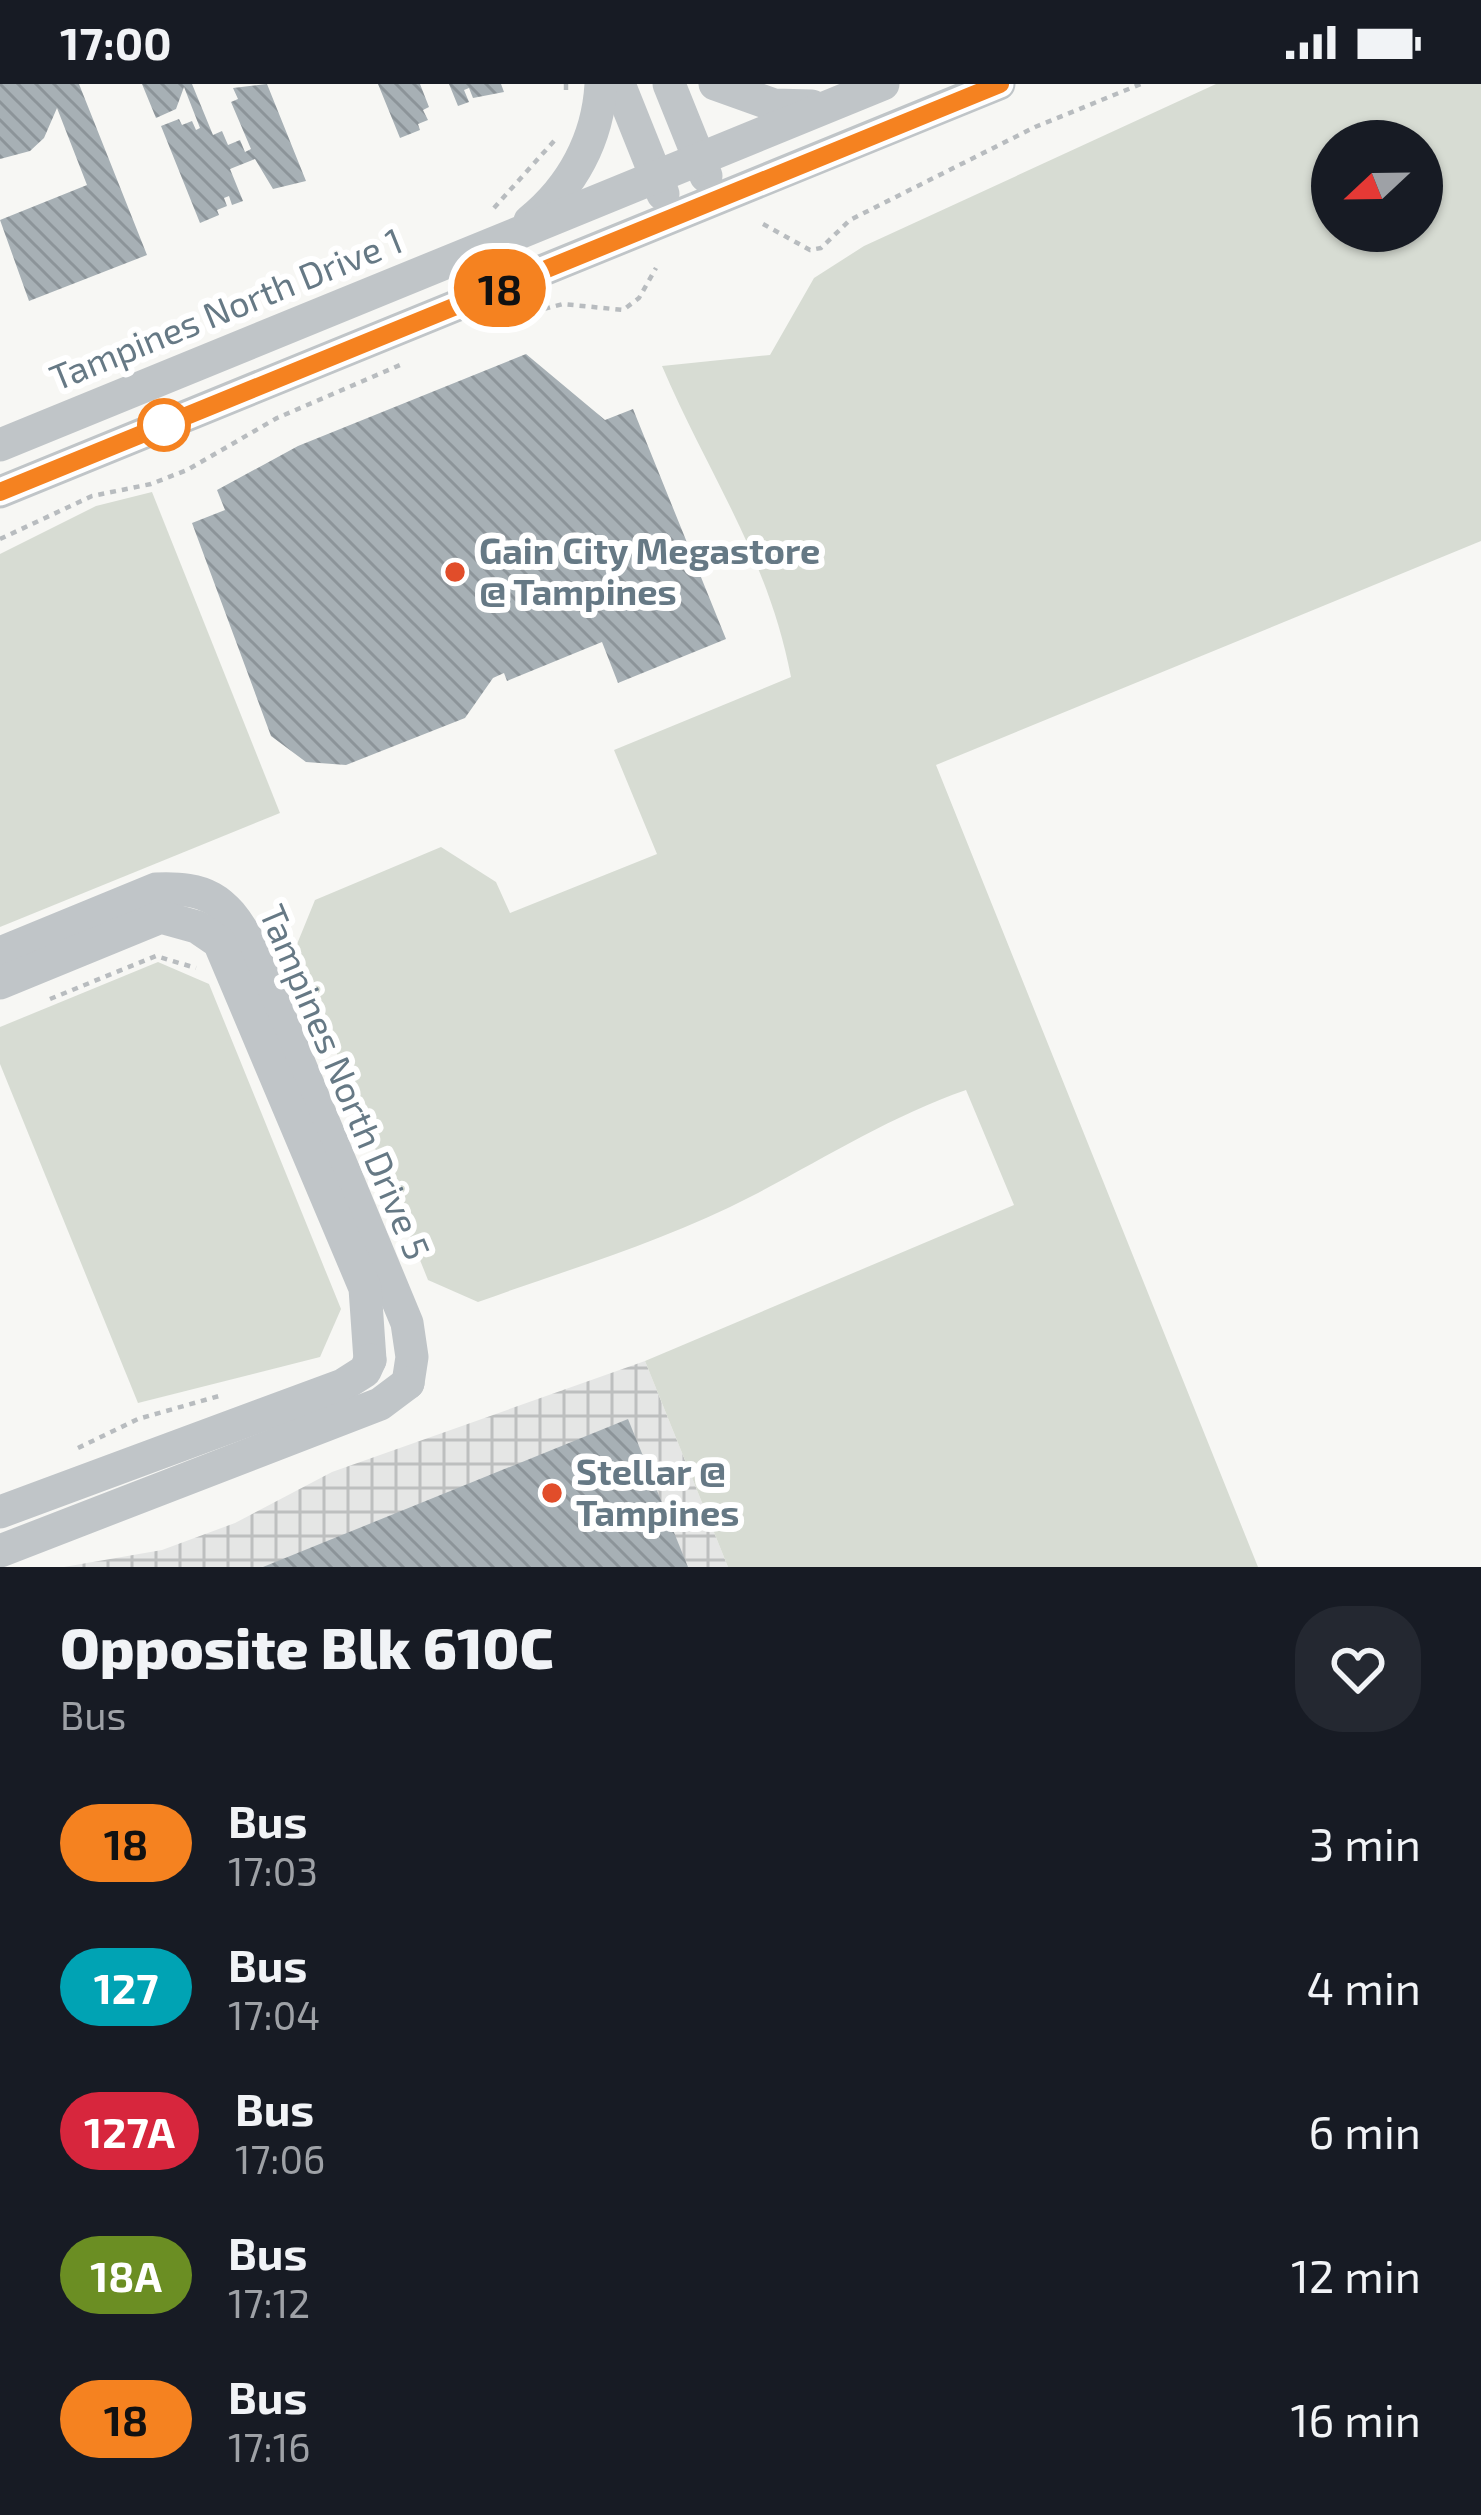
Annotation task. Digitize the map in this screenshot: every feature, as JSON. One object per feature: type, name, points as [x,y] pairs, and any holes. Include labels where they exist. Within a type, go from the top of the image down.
[{"type":"street","points":[[509,236],[567,183],[587,150],[601,84]]},
{"type":"street","points":[[619,84],[672,218]]},
{"type":"street","points":[[669,84],[716,200]]},
{"type":"street","points":[[715,84],[774,105],[826,106]]},
{"type":"street","name":"Tampines North Drive 1","points":[[0,445],[883,84]]},
{"type":"street","points":[[0,492],[999,84]]},
{"type":"street","points":[[459,256],[476,298]]},
{"type":"street","name":"Tampines North Drive 5","points":[[0,953],[156,889],[183,888],[229,907],[248,940],[407,1323],[412,1357],[408,1384]]},
{"type":"street","name":"Tampines North Drive 5","points":[[0,983],[161,917],[196,927],[220,942],[365,1288],[370,1360]]},
{"type":"street","points":[[0,1512],[343,1385],[365,1370],[370,1360],[408,1384],[380,1404],[0,1551]]},
{"type":"path","points":[[764,224],[809,250],[821,248],[850,220],[1035,127],[1141,84]]},
{"type":"path","points":[[475,216],[496,208],[560,134]]},
{"type":"path","points":[[508,319],[562,304],[623,310],[639,298],[656,268]]},
{"type":"path","points":[[0,539],[92,496],[187,470],[223,454],[277,418],[403,364]]},
{"type":"path","points":[[44,1001],[156,956],[213,976]]},
{"type":"path","points":[[69,1453],[138,1419],[220,1396]]},
{"type":"shaded area","points":[[1216,84],[1481,84],[1481,541],[936,765],[1258,1567],[728,1567],[645,1361],[1014,1205],[966,1090],[884,1125],[686,1227],[478,1302],[428,1280],[295,949],[315,900],[441,847],[496,882],[510,913],[657,854],[614,750],[791,677],[768,593],[662,366],[770,355],[814,278],[864,246]]},
{"type":"shaded area","points":[[152,492],[280,813],[0,927],[0,554],[96,506]]},
{"type":"shaded area","points":[[158,962],[209,984],[341,1309],[320,1357],[138,1403],[0,1064],[0,1027]]},
{"type":"shaded area","points":[[645,1361],[728,1567],[64,1567],[162,1550],[235,1523],[332,1472]]},
{"type":"building","points":[[0,84],[79,84],[147,255],[29,301],[0,220],[87,185],[57,108],[44,138],[30,151],[0,159]]},
{"type":"building","points":[[142,84],[192,84],[213,135],[222,131],[228,145],[240,140],[245,152],[251,149],[231,102],[238,99],[233,88],[267,84],[306,181],[273,189],[255,159],[230,169],[243,201],[232,205],[229,196],[224,198],[227,206],[217,210],[219,215],[200,223],[161,126],[179,119],[182,125],[192,121],[196,130],[200,128],[184,87],[176,109],[156,118]]},
{"type":"building","points":[[378,84],[420,84],[429,107],[423,110],[428,120],[418,124],[420,130],[400,138]]},
{"type":"building","points":[[449,84],[501,84],[504,92],[473,98],[469,88],[464,90],[469,102],[458,106]]},
{"type":"building","name":"Gain City Megastore @ Tampines","points":[[526,354],[605,420],[633,409],[726,639],[618,683],[602,642],[507,681],[504,673],[493,678],[465,718],[346,765],[306,762],[271,736],[192,523],[225,510],[217,490],[298,446]]},
{"type":"building","name":"Stellar @ Tampines","points":[[628,1419],[688,1567],[263,1567]]},
{"type":"bus line","name":"18","points":[[0,492],[1000,84]]},
{"type":"place","name":"Gain City Megastore @ Tampines","points":[[455,572]]},
{"type":"place","name":"Stellar @ Tampines","points":[[552,1493]]}]
